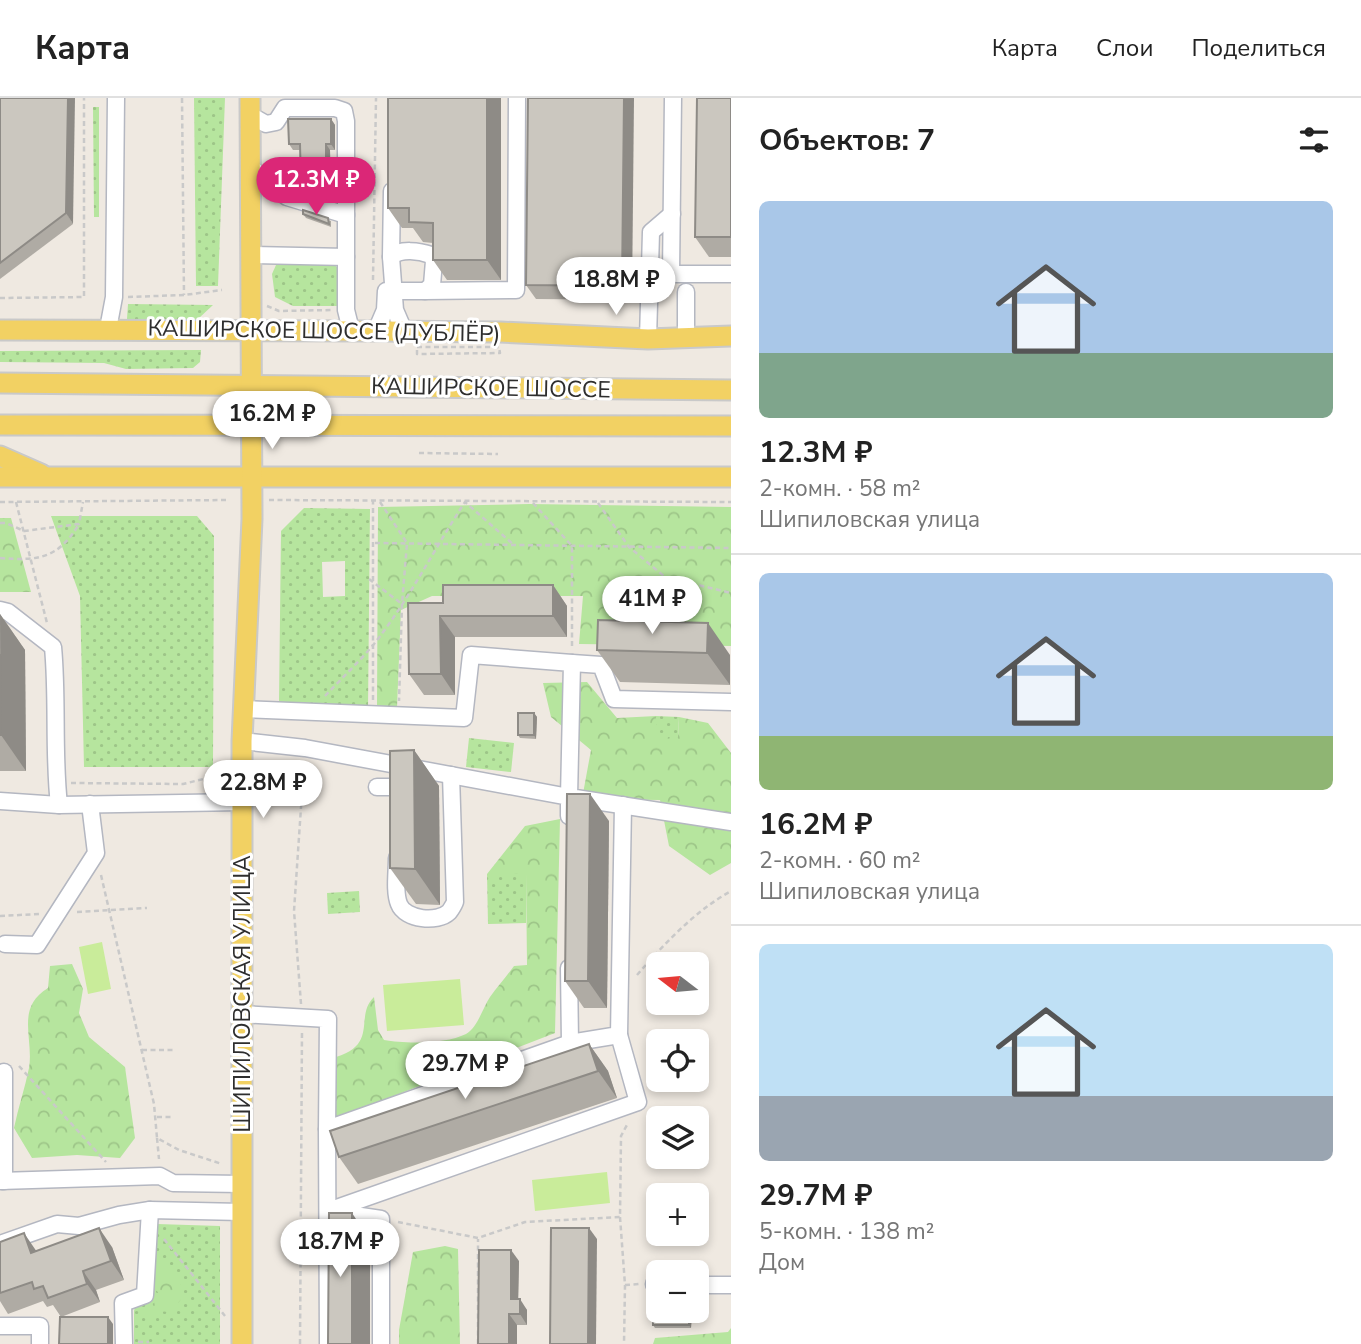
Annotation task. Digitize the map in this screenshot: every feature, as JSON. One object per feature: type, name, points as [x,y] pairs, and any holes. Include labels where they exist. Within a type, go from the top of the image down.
[{"type":"main road","name":"ШИПИЛОВСКАЯ УЛИЦА","points":[[242,1344],[242,741],[252,476],[250,107]]},
{"type":"main road","name":"КАШИРСКОЕ ШОССЕ (ДУБЛЁР)","points":[[0,330],[351,330],[648,339],[731,336]]},
{"type":"main road","name":"КАШИРСКОЕ ШОССЕ","points":[[0,383],[731,390]]},
{"type":"main road","name":"КАШИРСКОЕ ШОССЕ","points":[[0,425],[731,426]]},
{"type":"main road","points":[[0,456],[46,477]]},
{"type":"main road","points":[[0,477],[731,477]]},
{"type":"lane","points":[[108,329],[114,297],[112,284],[116,98]]},
{"type":"lane","points":[[395,291],[516,290],[517,98]]},
{"type":"lane","points":[[673,98],[671,274],[731,274]]},
{"type":"lane","points":[[250,107],[266,124],[276,122],[285,108],[335,108],[344,111],[346,310],[351,330]]},
{"type":"lane","points":[[250,167],[287,197],[346,215]]},
{"type":"lane","points":[[376,331],[385,310],[391,257],[392,177]]},
{"type":"lane","points":[[648,339],[652,232],[672,214]]},
{"type":"lane","points":[[391,257],[401,252],[424,252],[431,255],[434,261],[434,276],[432,285],[425,291]]},
{"type":"lane","points":[[250,256],[346,257]]},
{"type":"lane","points":[[391,257],[395,310],[404,331]]},
{"type":"lane","points":[[686,292],[686,337]]},
{"type":"lane","points":[[0,610],[8,612],[53,647],[56,685],[56,783],[59,805]]},
{"type":"lane","points":[[243,709],[464,718],[471,655],[601,665],[614,699],[731,702]]},
{"type":"lane","points":[[569,838],[572,663]]},
{"type":"lane","points":[[242,741],[305,748],[569,797],[731,821]]},
{"type":"lane","points":[[395,765],[396,804]]},
{"type":"lane","points":[[397,846],[398,902],[402,911],[413,917],[441,917],[450,911],[455,902],[452,775]]},
{"type":"lane","points":[[377,788],[396,787]]},
{"type":"lane","points":[[0,801],[59,805],[243,802]]},
{"type":"lane","points":[[5,944],[37,945],[96,853],[90,804]]},
{"type":"lane","points":[[328,1211],[638,1102],[619,1035],[623,805]]},
{"type":"lane","points":[[569,948],[570,1044]]},
{"type":"lane","points":[[241,1014],[328,1019],[328,1344]]},
{"type":"lane","points":[[327,1129],[570,1044],[619,1035]]},
{"type":"lane","points":[[9,1066],[2,1181],[160,1176],[173,1183],[242,1184]]},
{"type":"lane","points":[[328,1211],[381,1219],[381,1344]]},
{"type":"lane","points":[[0,1244],[57,1224],[79,1226],[119,1215],[242,1212]]},
{"type":"lane","points":[[124,1344],[123,1303],[145,1295],[149,1215]]},
{"type":"lane","points":[[709,1285],[731,1286]]},
{"type":"lane","points":[[0,1326],[40,1326],[40,1344]]},
{"type":"path","points":[[0,298],[84,298],[84,98]]},
{"type":"path","points":[[182,98],[184,295]]},
{"type":"path","points":[[373,291],[376,98]]},
{"type":"path","points":[[126,297],[184,295],[222,290]]},
{"type":"path","points":[[267,306],[279,311],[346,310]]},
{"type":"path","points":[[417,347],[417,354],[499,353]]},
{"type":"path","points":[[419,453],[498,454]]},
{"type":"path","points":[[0,502],[229,500]]},
{"type":"path","points":[[262,500],[731,502]]},
{"type":"path","points":[[373,500],[373,713]]},
{"type":"path","points":[[16,502],[53,647]]},
{"type":"path","points":[[0,558],[31,559],[47,556],[58,550],[70,539],[79,524],[82,502]]},
{"type":"path","points":[[380,502],[408,543],[402,604],[398,714]]},
{"type":"path","points":[[311,711],[373,645],[402,604],[437,543],[465,502]]},
{"type":"path","points":[[465,502],[514,545]]},
{"type":"path","points":[[597,502],[629,547],[665,577],[731,593]]},
{"type":"path","points":[[532,503],[572,546],[572,663]]},
{"type":"path","points":[[0,523],[24,531],[79,524]]},
{"type":"path","points":[[375,543],[731,548]]},
{"type":"path","points":[[369,579],[402,604]]},
{"type":"path","points":[[56,783],[183,784],[230,774]]},
{"type":"path","points":[[96,853],[141,1050],[157,1138],[179,1150],[222,1164]]},
{"type":"path","points":[[618,995],[662,947],[720,897],[731,891]]},
{"type":"path","points":[[108,911],[147,908]]},
{"type":"path","points":[[141,1050],[174,1050]]},
{"type":"path","points":[[9,1066],[120,1177]]},
{"type":"path","points":[[624,1344],[625,1285],[620,1217],[621,1136],[638,1102]]},
{"type":"path","points":[[155,1117],[174,1117]]},
{"type":"path","points":[[149,1215],[225,1316]]},
{"type":"path","points":[[381,1219],[478,1238],[525,1222],[620,1217]]},
{"type":"path","points":[[478,1238],[478,1344]]},
{"type":"green space","points":[[194,98],[225,98],[218,286],[196,286]]},
{"type":"green space","points":[[93,107],[99,107],[99,217],[94,217]]},
{"type":"green space","points":[[333,264],[342,271],[342,306],[293,306],[275,297],[272,274],[276,265]]},
{"type":"green space","points":[[128,304],[213,305],[198,319],[127,319]]},
{"type":"green space","points":[[201,350],[200,362],[193,368],[126,369],[104,363],[0,362],[0,351]]},
{"type":"green space","points":[[529,504],[731,507],[731,646],[579,644],[583,596],[432,596],[401,610],[397,707],[377,709],[378,507]]},
{"type":"green space","points":[[304,508],[370,509],[368,709],[279,702],[281,531]],"holes":[[[345,561],[345,596],[323,597],[322,562]]]},
{"type":"green space","points":[[51,516],[197,516],[214,536],[213,767],[84,767],[80,596]]},
{"type":"green space","points":[[0,518],[11,518],[31,592],[0,592]]},
{"type":"green space","points":[[587,682],[617,718],[656,716],[656,737],[678,737],[679,717],[708,723],[731,753],[731,863],[710,875],[669,846],[660,800],[582,799],[591,750],[551,717],[543,683]]},
{"type":"green space","points":[[656,716],[679,717],[678,737],[656,737]]},
{"type":"green space","points":[[469,738],[514,743],[511,772],[466,767]]},
{"type":"green space","points":[[560,819],[555,1033],[335,1119],[336,1057],[357,1045],[362,1037],[368,1004],[374,997],[378,1030],[384,1040],[448,1040],[470,1031],[490,997],[514,966],[527,965],[526,874],[487,874],[525,826]]},
{"type":"green space","points":[[526,873],[526,923],[488,924],[487,874]]},
{"type":"green space","points":[[359,891],[360,912],[328,914],[327,893]]},
{"type":"green space","points":[[102,942],[111,989],[88,994],[79,947]]},
{"type":"green space","points":[[72,964],[83,989],[79,1013],[89,1037],[125,1067],[135,1138],[120,1158],[77,1155],[32,1158],[14,1128],[29,1068],[28,1024],[32,1005],[48,988],[50,966]]},
{"type":"green space","points":[[460,979],[464,1025],[387,1031],[383,985]]},
{"type":"green space","points":[[607,1172],[610,1203],[535,1211],[532,1180]]},
{"type":"green space","points":[[157,1224],[220,1226],[220,1344],[134,1344],[135,1307],[150,1302],[153,1297]]},
{"type":"green space","points":[[445,1246],[458,1249],[460,1344],[399,1344],[399,1330],[413,1252]]},
{"type":"green space","points":[[152,1258],[167,1263],[167,1267],[178,1276],[184,1296],[170,1312],[158,1311],[147,1321],[146,1310],[154,1303],[158,1292],[151,1287]]},
{"type":"green space","points":[[731,1328],[731,1344],[653,1344],[655,1338],[728,1332]]},
{"type":"building","points":[[0,98],[68,98],[66,213],[0,263]]},
{"type":"building","points":[[388,98],[487,98],[487,260],[433,260],[433,223],[409,222],[409,208],[388,208]]},
{"type":"building","points":[[528,98],[624,98],[622,286],[526,285]]},
{"type":"building","points":[[697,98],[731,98],[731,237],[695,237]]},
{"type":"building","points":[[288,119],[331,119],[331,144],[326,144],[326,193],[301,185],[300,144],[289,144]]},
{"type":"building","points":[[303,210],[328,218],[329,224],[303,214]]},
{"type":"building","points":[[443,585],[553,585],[553,616],[440,616],[441,674],[409,674],[408,603],[443,603]]},
{"type":"building","points":[[598,620],[708,623],[707,653],[597,650]]},
{"type":"building","points":[[0,654],[1,735],[0,735]]},
{"type":"building","points":[[518,713],[534,713],[534,735],[518,735]]},
{"type":"building","points":[[414,750],[415,869],[390,868],[390,751]]},
{"type":"building","points":[[567,794],[590,794],[588,981],[565,981]]},
{"type":"building","points":[[589,1044],[598,1071],[339,1157],[330,1131]]},
{"type":"building","points":[[329,1213],[352,1213],[352,1344],[328,1344]]},
{"type":"building","points":[[99,1228],[111,1261],[83,1271],[87,1284],[48,1298],[43,1286],[34,1289],[32,1282],[0,1293],[0,1242],[24,1233],[31,1253]]},
{"type":"building","points":[[551,1228],[589,1228],[588,1344],[550,1344]]},
{"type":"building","points":[[479,1250],[511,1250],[511,1299],[520,1299],[520,1314],[509,1314],[509,1344],[478,1344]]},
{"type":"building","points":[[60,1317],[108,1317],[108,1344],[59,1344]]},
{"type":"building","points":[[653,1323],[689,1323],[689,1325]]}]
